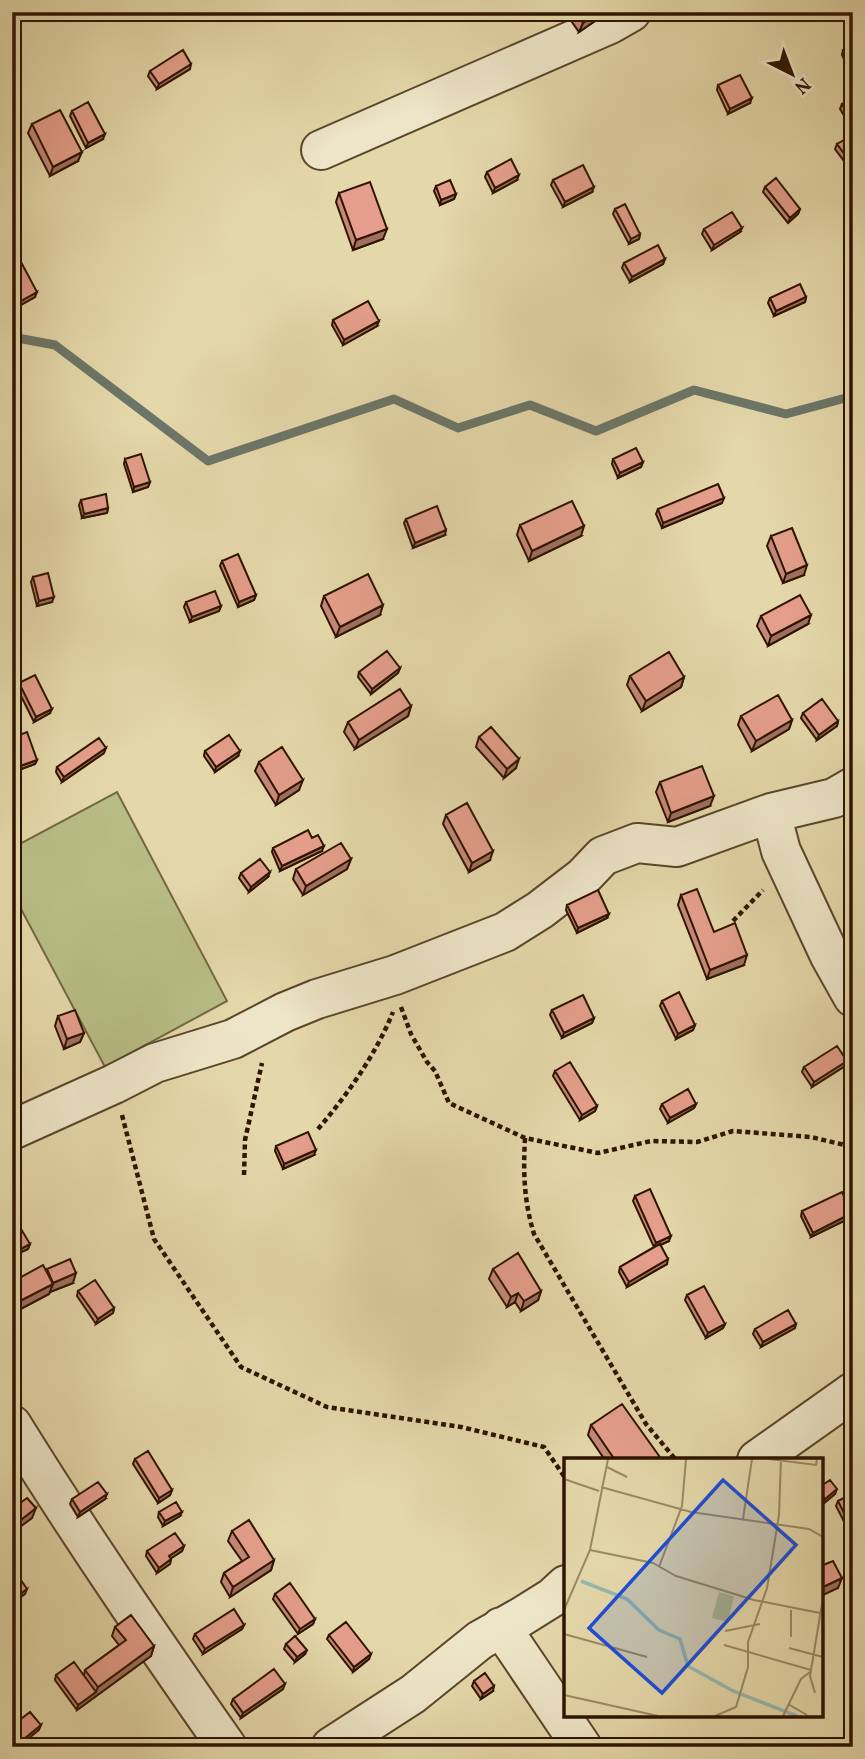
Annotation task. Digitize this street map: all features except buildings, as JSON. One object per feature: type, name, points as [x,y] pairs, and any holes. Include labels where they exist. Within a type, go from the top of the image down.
[{"type":"street","points":[[321,150],[610,24],[631,12]]},
{"type":"street","points":[[12,1130],[155,1063],[233,1039],[317,999],[395,975],[505,932],[540,910],[583,877],[603,856],[637,843],[677,847],[771,813],[834,798],[853,787]]},
{"type":"street","points":[[771,813],[781,851],[830,956],[853,997]]},
{"type":"street","points":[[760,1458],[853,1392]]},
{"type":"street","points":[[12,1425],[66,1511],[227,1747]]},
{"type":"street","points":[[331,1747],[413,1694],[480,1640],[522,1617],[564,1587]]},
{"type":"street","points":[[501,1627],[582,1747]]},
{"type":"path","points":[[318,1129],[345,1097],[386,1031],[399,998],[411,1034],[435,1071],[449,1103],[525,1138],[598,1153],[652,1142],[697,1142],[733,1131],[811,1137],[853,1147]]},
{"type":"path","points":[[244,1175],[245,1140],[263,1059]]},
{"type":"path","points":[[114,1084],[154,1239],[241,1367],[327,1407],[461,1427],[544,1447],[564,1476]]},
{"type":"path","points":[[525,1138],[523,1177],[534,1234],[646,1424],[674,1458]]},
{"type":"green space","points":[[117,792],[227,1001],[105,1067],[12,892],[12,848]]},
{"type":"waterway","points":[[12,337],[55,345],[208,461],[394,399],[458,428],[530,405],[596,431],[694,390],[786,414],[853,396]]}]
